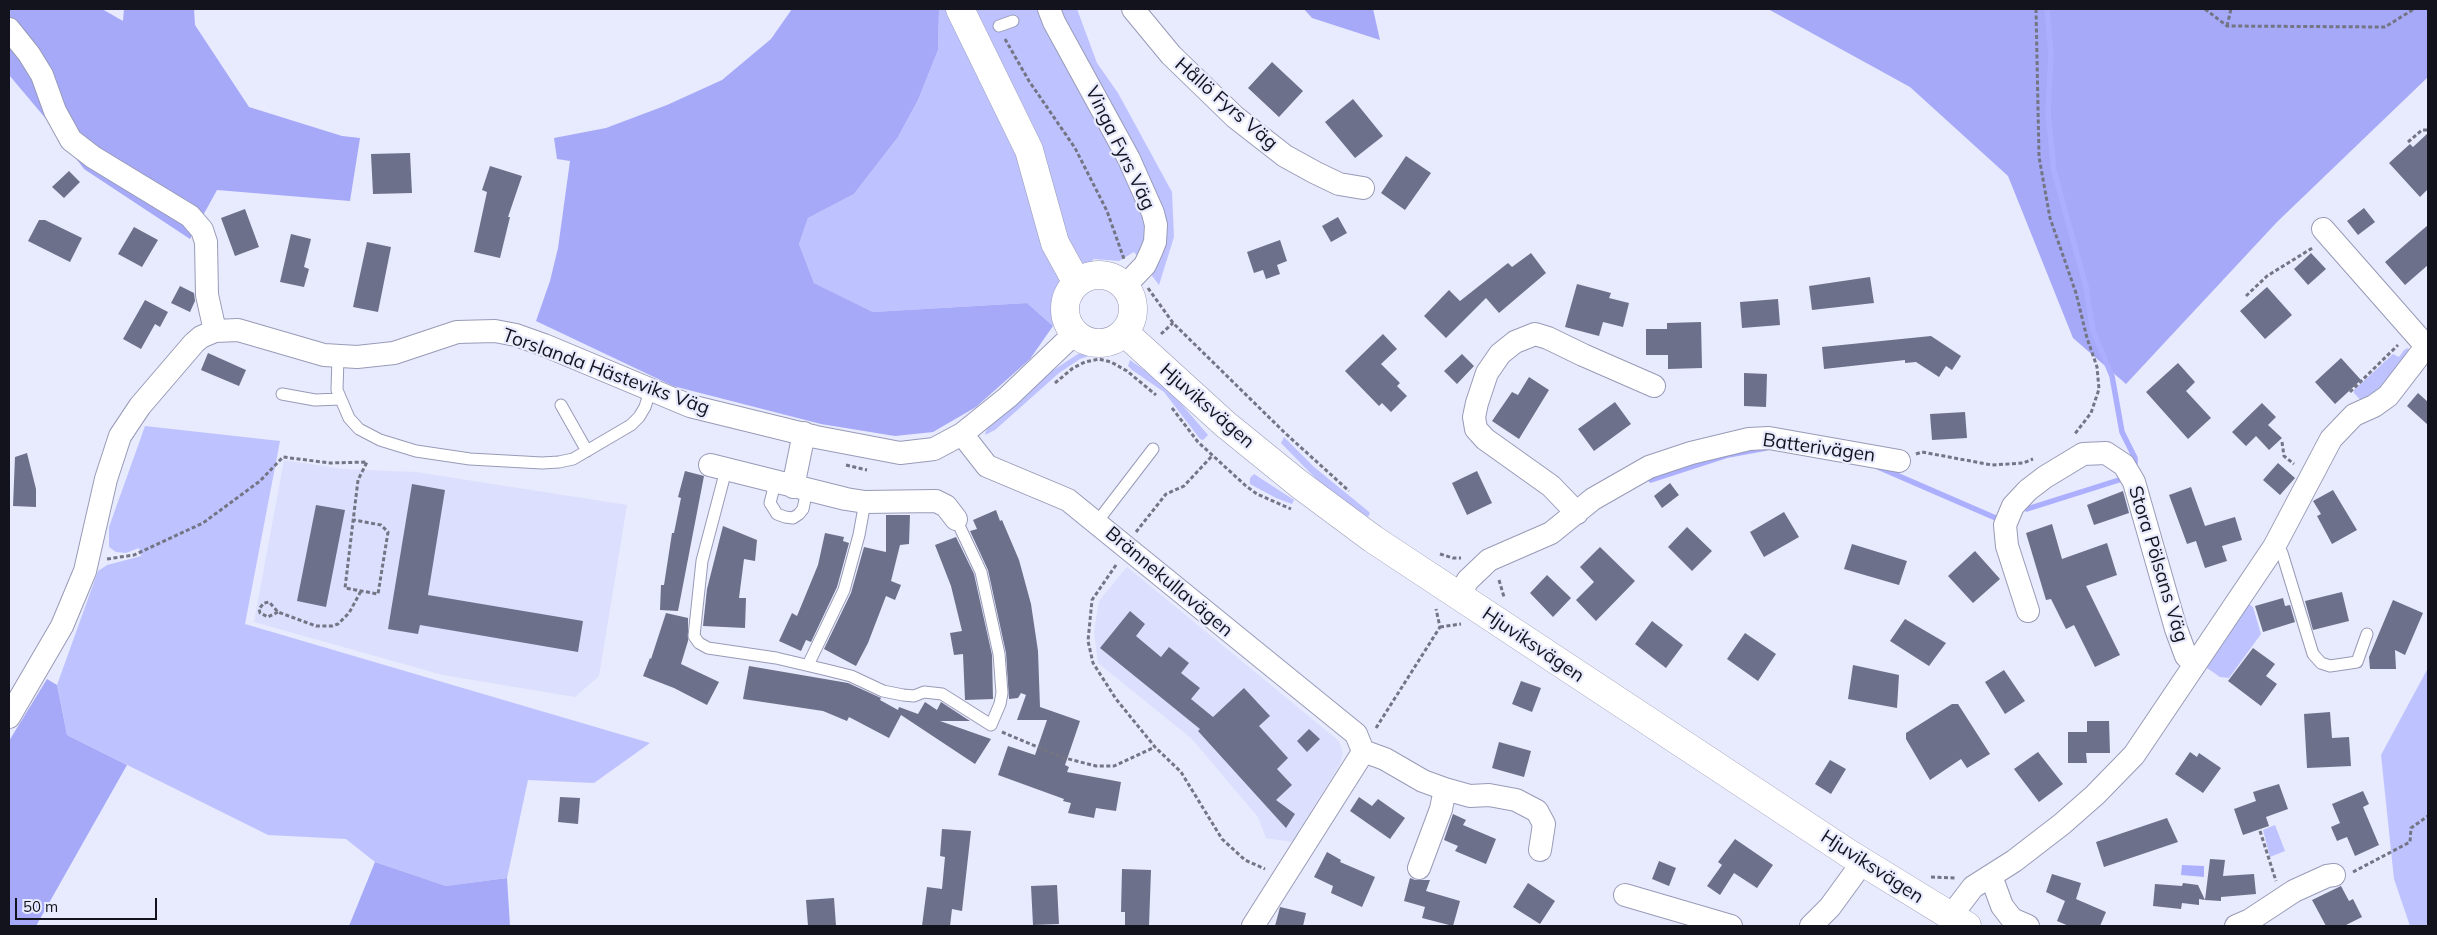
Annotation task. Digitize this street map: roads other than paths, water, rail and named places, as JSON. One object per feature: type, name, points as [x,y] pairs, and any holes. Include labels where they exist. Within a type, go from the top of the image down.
[{"type":"main road","points":[[960,9],[1029,150],[1055,243],[1077,283]]},
{"type":"main road","points":[[1098,275],[1130,281],[1132,309],[1130,321],[1124,332],[1110,341],[1099,343],[1088,341],[1074,333],[1067,321],[1065,307],[1068,294],[1077,283],[1087,277],[1098,275]]},
{"type":"main road","name":"Hjuviksvägen","points":[[1124,332],[1190,394],[1299,484],[1373,539],[1862,863],[1958,922]]},
{"type":"street","name":"Vinga Fyrs Väg","points":[[1049,9],[1054,22],[1129,159],[1153,213],[1156,225],[1155,242],[1145,265],[1130,281]]},
{"type":"street","name":"Hållö Fyrs Väg","points":[[1133,9],[1199,85],[1242,123],[1285,156],[1316,173],[1339,184],[1363,188]]},
{"type":"street","points":[[9,29],[29,54],[42,75],[54,111],[71,140],[93,157],[190,216],[202,230],[206,242],[209,309],[215,331]]},
{"type":"street","name":"Stora Pölsans Väg","points":[[1958,922],[1965,894],[2062,824],[2096,795],[2134,754],[2274,546],[2331,439],[2354,415],[2374,406],[2388,396],[2427,345],[2328,235]]},
{"type":"street","name":"Torslanda Hästeviks Väg","points":[[9,717],[62,626],[89,557],[112,456],[128,421],[194,343],[215,331],[238,330],[338,357],[394,353],[457,332],[495,332],[516,335],[690,406],[804,434],[900,453],[934,449],[962,434],[1008,397],[1074,333]]},
{"type":"street","points":[[1576,512],[1551,486],[1485,440],[1476,429],[1474,417],[1477,403],[1488,374],[1500,354],[1515,342],[1534,334],[1548,338],[1654,386]]},
{"type":"street","points":[[792,487],[804,434]]},
{"type":"street","name":"Brännekullavägen","points":[[962,434],[987,466],[1068,500],[1097,522],[1356,734],[1363,751]]},
{"type":"street","name":"Batterivägen","points":[[1459,595],[1468,580],[1489,560],[1543,538],[1562,526],[1576,512],[1593,500],[1649,466],[1691,453],[1749,439],[1769,438],[1899,461]]},
{"type":"street","name":"Stora Pölsans Väg","points":[[2028,611],[2007,546],[2005,525],[2014,506],[2028,490],[2045,477],[2083,454],[2106,453],[2124,465],[2134,482],[2176,629],[2186,656],[2195,663]]},
{"type":"street","points":[[718,468],[792,487],[864,502],[936,501],[946,506],[956,519]]},
{"type":"street","points":[[1253,926],[1363,751],[1385,759],[1423,781],[1445,790],[1470,796],[1489,795],[1516,800],[1537,811],[1544,824],[1540,850]]},
{"type":"street","points":[[1420,868],[1441,809],[1445,790]]},
{"type":"street","points":[[1811,926],[1830,908],[1862,863]]},
{"type":"street","points":[[2247,924],[2284,897],[2327,876],[2334,875]]},
{"type":"street","points":[[1991,876],[2002,906],[2012,919],[2028,926]]},
{"type":"street","points":[[1625,895],[1732,926]]},
{"type":"lane","points":[[999,26],[1012,20]]},
{"type":"lane","points":[[338,357],[337,390],[349,418],[360,429],[380,440],[416,451],[470,459],[542,463],[559,462],[587,451],[639,417],[650,391]]},
{"type":"lane","points":[[282,394],[315,400],[340,399]]},
{"type":"lane","points":[[561,405],[587,451]]},
{"type":"lane","points":[[1097,522],[1153,449]]},
{"type":"lane","points":[[718,468],[702,561],[694,636],[699,643],[708,648],[776,658],[851,676],[883,691],[896,694],[914,696],[924,692],[942,694],[991,725],[1000,704],[1002,692],[999,654],[981,572],[956,519]]},
{"type":"lane","points":[[808,665],[844,590],[859,534],[864,502]]},
{"type":"lane","points":[[2274,546],[2282,553],[2313,654],[2321,663],[2330,666],[2357,662],[2367,634]]},
{"type":"waterway","points":[[2047,9],[2051,54],[2048,112],[2054,171],[2086,287],[2093,331],[2112,376],[2122,432],[2135,458],[2135,463]]},
{"type":"waterway","points":[[1651,480],[1728,455],[1766,448]]},
{"type":"waterway","points":[[1878,467],[1998,519]]},
{"type":"waterway","points":[[2027,509],[2119,480]]}]
